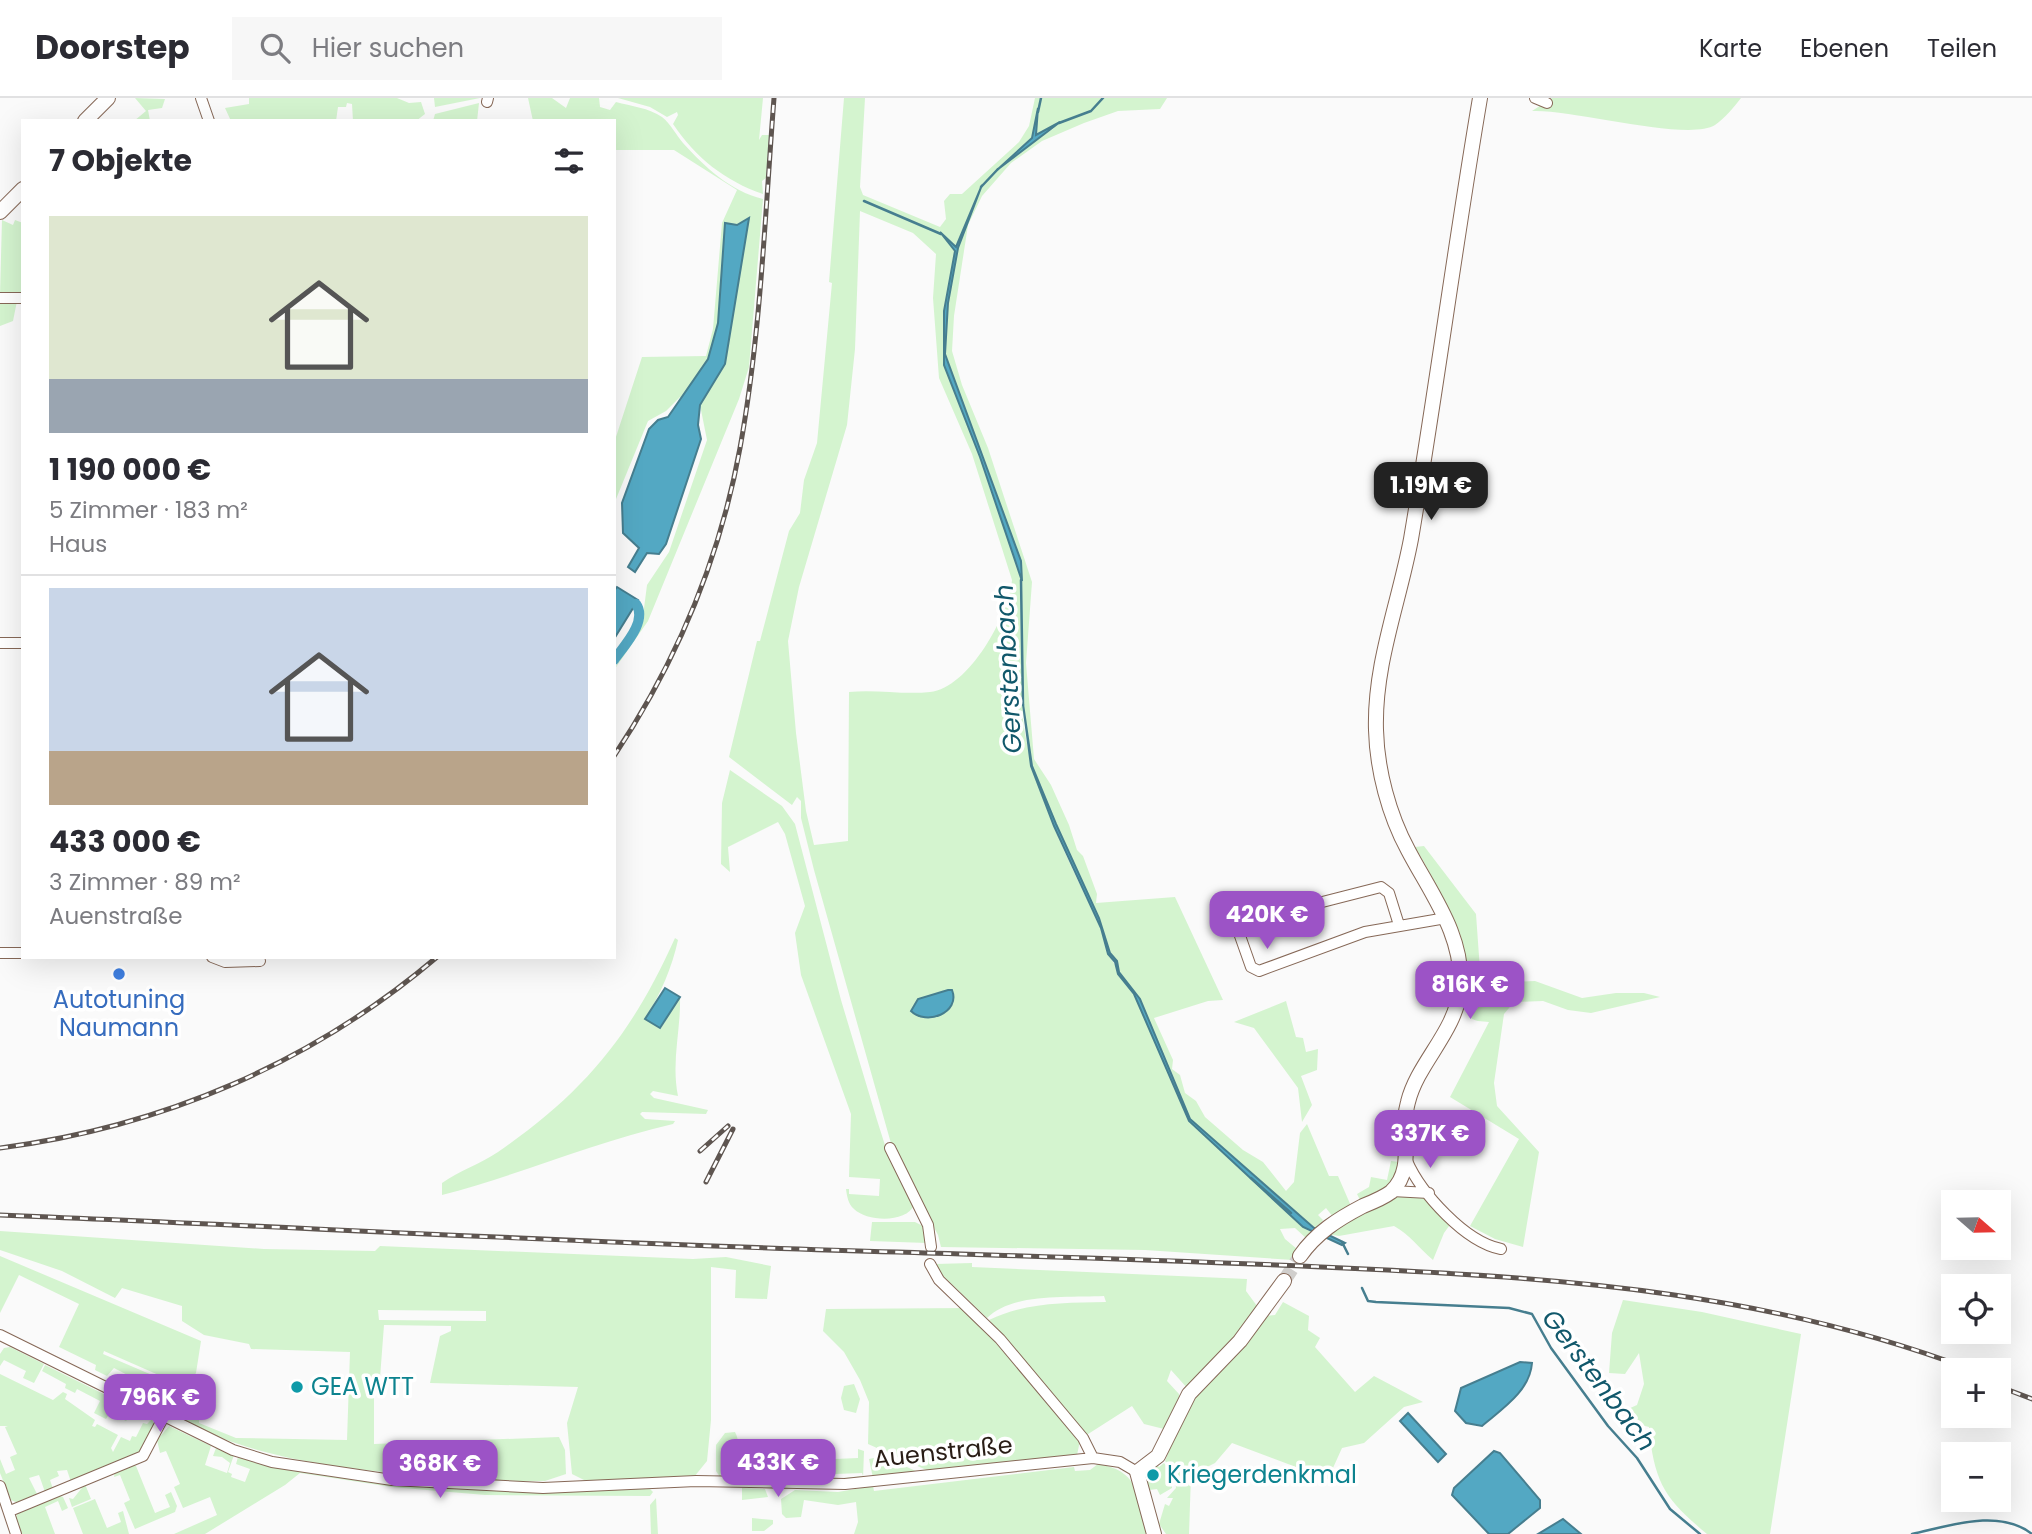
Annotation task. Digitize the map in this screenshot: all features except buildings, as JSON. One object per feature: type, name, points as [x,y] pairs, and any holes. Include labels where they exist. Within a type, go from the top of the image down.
[{"type":"street","points":[[87,119],[108,98]]},
{"type":"street","points":[[201,98],[208,119]]},
{"type":"street","points":[[1480,98],[1410,542],[1387,635],[1376,702],[1379,762],[1406,848],[1446,918],[1460,971],[1460,991],[1448,1027],[1425,1062],[1408,1099],[1405,1112],[1407,1161],[1413,1175],[1429,1194],[1474,1239],[1485,1246],[1501,1248]]},
{"type":"street","points":[[1535,98],[1547,103]]},
{"type":"street","points":[[0,212],[21,191]]},
{"type":"street","points":[[0,298],[21,298]]},
{"type":"street","points":[[0,643],[21,643]]},
{"type":"street","points":[[1399,925],[1389,892],[1381,887],[1291,910],[1241,929],[1239,933],[1251,967],[1259,971],[1323,946],[1399,925],[1446,918]]},
{"type":"street","points":[[0,953],[21,953]]},
{"type":"street","points":[[217,959],[225,962],[260,961]]},
{"type":"street","points":[[890,1148],[928,1225],[931,1247]]},
{"type":"street","points":[[1300,1256],[1326,1228],[1392,1191],[1401,1178],[1407,1161]]},
{"type":"street","points":[[1392,1191],[1429,1194]]},
{"type":"street","points":[[930,1264],[939,1280],[985,1322],[1083,1438],[1093,1458]]},
{"type":"street","points":[[1156,1533],[1137,1472],[1158,1456],[1189,1394],[1240,1341],[1284,1282]]},
{"type":"street","name":"Auenstraße","points":[[2,1340],[163,1418],[248,1455],[340,1472],[428,1484],[505,1488],[696,1481],[830,1485],[1093,1458],[1120,1462],[1137,1472]]},
{"type":"street","points":[[9,1511],[143,1456],[163,1418]]},
{"type":"street","points":[[0,1486],[16,1534]]},
{"type":"green space","points":[[135,98],[165,99],[162,108],[148,110],[150,119],[136,119],[146,111]]},
{"type":"green space","points":[[249,98],[397,98],[409,103],[421,102],[425,114],[419,119],[353,119],[352,104],[347,103],[346,107],[338,107],[336,119],[230,119],[225,108],[249,104]]},
{"type":"green space","points":[[434,98],[480,98],[435,107]]},
{"type":"green space","points":[[528,98],[552,98],[566,108],[570,98],[599,98],[600,107],[610,110],[616,102],[651,111],[662,117],[691,152],[719,177],[740,190],[763,199],[749,367],[739,399],[648,621],[616,667],[643,616],[647,585],[669,552],[707,440],[700,405],[680,397],[666,411],[648,421],[616,499],[616,437],[642,357],[706,356],[713,329],[722,223],[737,190],[674,150],[616,150],[616,119],[533,119]]},
{"type":"green space","points":[[618,98],[763,98],[759,140],[762,135],[769,135],[766,178],[762,181],[763,194],[724,175],[702,158],[673,124],[677,112],[667,117],[650,107]]},
{"type":"green space","points":[[844,98],[865,98],[860,187],[863,195],[940,227],[946,219],[944,201],[950,194],[962,194],[1019,142],[1029,126],[1035,98],[1167,98],[1160,109],[1118,111],[1042,141],[1011,163],[982,196],[968,225],[954,316],[952,351],[962,385],[988,448],[1032,582],[1026,663],[1034,759],[1051,785],[1077,850],[1083,856],[1097,894],[1096,903],[1175,897],[1223,1000],[1208,1001],[1154,1018],[1173,1060],[1172,1069],[1180,1075],[1185,1093],[1196,1101],[1205,1117],[1243,1150],[1263,1162],[1286,1191],[1294,1182],[1300,1133],[1307,1124],[1329,1176],[1338,1176],[1351,1206],[1333,1217],[1326,1208],[1318,1215],[1323,1220],[1316,1230],[1190,1119],[1140,999],[1123,977],[1134,994],[1189,1121],[1303,1227],[1313,1233],[1307,1239],[1295,1228],[1280,1229],[1285,1239],[1297,1249],[1293,1260],[1145,1250],[941,1247],[938,1235],[892,1147],[814,870],[801,818],[801,801],[797,797],[792,805],[729,757],[757,641],[760,641],[789,531],[800,513],[804,480],[817,443],[832,283],[829,282]],"holes":[[[1038,112],[1036,135],[1055,128],[1036,138],[998,169],[1032,138]],[[981,189],[958,248],[948,302],[945,354],[996,491],[1022,578],[980,457],[944,365],[944,311],[955,251],[942,235],[956,247]],[[860,211],[913,233],[936,254],[933,298],[939,378],[972,454],[1012,580],[995,630],[959,678],[930,692],[849,692],[848,841],[814,845],[806,811],[796,733],[788,641],[799,587],[847,425],[855,349]],[[1022,707],[1031,759],[1025,735]],[[1034,772],[1099,918],[1119,971],[1108,954],[1101,928],[1063,849]]]},
{"type":"green space","points":[[1552,98],[1741,98],[1715,125],[1681,130],[1532,111]]},
{"type":"green space","points":[[479,103],[477,119],[434,119],[435,114]]},
{"type":"green space","points":[[2,220],[13,225],[15,220],[21,222],[21,294],[0,294]]},
{"type":"green space","points":[[0,300],[17,301],[13,321],[0,326]]},
{"type":"green space","points":[[730,770],[782,806],[795,824],[841,1000],[877,1120],[890,1161],[914,1205],[904,1215],[886,1219],[868,1216],[854,1209],[849,1202],[846,1189],[849,1189],[849,1194],[879,1196],[880,1179],[849,1177],[851,1114],[801,975],[795,933],[805,906],[785,834],[778,822],[728,847],[730,872],[721,864],[722,803]]},
{"type":"green space","points":[[1424,846],[1476,914],[1480,970],[1488,979],[1507,982],[1535,981],[1582,998],[1616,993],[1644,993],[1660,997],[1591,1013],[1568,1010],[1543,1001],[1514,1002],[1504,1014],[1494,1083],[1497,1106],[1539,1152],[1523,1247],[1495,1239],[1470,1226],[1519,1139],[1450,1097],[1489,1022],[1473,1019],[1467,1011],[1465,968],[1460,946],[1444,903],[1415,847]]},
{"type":"green space","points":[[675,938],[678,940],[669,971],[645,1019],[661,1028],[680,997],[676,1058],[678,1096],[653,1091],[650,1094],[654,1098],[708,1110],[706,1114],[642,1112],[640,1114],[645,1119],[675,1121],[673,1124],[442,1195],[442,1183],[498,1152],[529,1130],[581,1083],[623,1032],[659,972]]},
{"type":"green space","points":[[1286,1001],[1296,1037],[1303,1038],[1306,1052],[1318,1049],[1317,1070],[1301,1076],[1312,1105],[1302,1122],[1298,1088],[1254,1028],[1234,1022]]},
{"type":"green space","points":[[1391,1161],[1400,1162],[1391,1182],[1381,1191],[1360,1200],[1357,1194],[1369,1187],[1371,1177],[1387,1180]]},
{"type":"green space","points":[[1411,1194],[1426,1197],[1452,1222],[1444,1233],[1433,1260],[1394,1226],[1339,1236],[1327,1234],[1393,1196]]},
{"type":"green space","points":[[872,1222],[915,1222],[923,1226],[927,1243],[870,1241]]},
{"type":"green space","points":[[0,1231],[264,1249],[375,1251],[380,1246],[693,1259],[726,1257],[771,1266],[767,1299],[735,1298],[736,1270],[711,1267],[711,1420],[707,1461],[694,1477],[586,1481],[572,1474],[567,1423],[578,1387],[430,1383],[440,1336],[451,1331],[451,1326],[384,1325],[380,1378],[374,1379],[374,1444],[559,1437],[565,1450],[566,1474],[545,1481],[519,1481],[463,1479],[450,1474],[447,1478],[437,1478],[342,1467],[280,1456],[219,1437],[175,1417],[160,1403],[160,1393],[188,1389],[196,1396],[199,1423],[236,1438],[347,1440],[350,1352],[251,1349],[249,1344],[204,1335],[182,1321],[182,1306],[122,1288],[115,1298],[62,1271],[0,1250]],"holes":[[[378,1310],[486,1311],[486,1321],[379,1320]]]},
{"type":"green space","points":[[0,1256],[201,1341],[196,1373],[193,1377],[170,1380],[104,1351],[103,1354],[152,1375],[159,1383],[145,1388],[149,1381],[141,1377],[139,1381],[114,1368],[107,1376],[95,1370],[96,1365],[59,1347],[79,1304],[19,1275],[0,1313]]},
{"type":"green space","points":[[972,1263],[972,1267],[1247,1279],[1246,1291],[1260,1310],[1188,1389],[1171,1370],[1167,1381],[1179,1394],[1179,1400],[1164,1429],[1144,1424],[1132,1406],[1085,1436],[989,1320],[1032,1307],[1106,1302],[1104,1296],[1027,1300],[998,1310],[987,1318],[935,1268],[935,1264]]},
{"type":"green space","points":[[1623,1300],[1702,1312],[1801,1334],[1770,1534],[1707,1534],[1681,1510],[1664,1488],[1654,1462],[1649,1427],[1637,1424],[1628,1409],[1637,1405],[1644,1384],[1639,1353],[1625,1374],[1609,1373],[1612,1333]]},
{"type":"green space","points":[[1283,1302],[1309,1316],[1308,1330],[1320,1338],[1315,1347],[1355,1392],[1374,1376],[1423,1402],[1404,1407],[1364,1443],[1342,1448],[1328,1479],[1232,1443],[1215,1463],[1191,1475],[1189,1534],[1166,1534],[1159,1524],[1165,1504],[1169,1506],[1173,1498],[1167,1498],[1176,1488],[1174,1471],[1165,1461],[1187,1404],[1266,1316],[1275,1315]]},
{"type":"green space","points":[[966,1308],[1080,1441],[1077,1455],[931,1472],[868,1444],[869,1402],[844,1352],[823,1331],[826,1309]]},
{"type":"green space","points":[[10,1347],[44,1364],[34,1383],[23,1378],[26,1371],[4,1360],[0,1366],[0,1354],[4,1348]]},
{"type":"green space","points":[[45,1365],[136,1410],[126,1421],[110,1413],[106,1419],[94,1413],[100,1401],[77,1389],[75,1393],[65,1388],[66,1384],[42,1371]]},
{"type":"green space","points":[[0,1374],[53,1400],[63,1392],[67,1394],[65,1399],[95,1420],[92,1426],[97,1424],[118,1435],[111,1448],[113,1452],[121,1437],[130,1441],[132,1436],[136,1437],[143,1423],[147,1424],[152,1419],[154,1425],[145,1451],[71,1482],[67,1470],[57,1471],[59,1476],[50,1480],[53,1489],[45,1492],[39,1475],[29,1478],[38,1496],[18,1503],[11,1500],[0,1473],[0,1459],[6,1474],[15,1470],[10,1457],[17,1454],[5,1427],[8,1426],[0,1426]]},
{"type":"green space","points":[[854,1384],[860,1399],[856,1413],[844,1410],[841,1398],[844,1386]]},
{"type":"green space","points":[[169,1426],[211,1446],[205,1465],[227,1473],[230,1463],[222,1457],[213,1456],[216,1448],[234,1455],[228,1472],[232,1474],[231,1477],[245,1482],[250,1469],[236,1464],[238,1457],[424,1488],[528,1492],[649,1488],[653,1492],[650,1496],[485,1495],[392,1487],[300,1473],[205,1534],[174,1534],[217,1515],[210,1497],[183,1508],[174,1487],[180,1484],[166,1451],[160,1453],[157,1440]]},
{"type":"green space","points":[[735,1432],[739,1449],[737,1462],[729,1477],[721,1473],[720,1477],[716,1471],[716,1445],[725,1433]]},
{"type":"green space","points":[[858,1449],[864,1451],[863,1479],[832,1480],[824,1476],[833,1479],[863,1476],[862,1473],[835,1474],[826,1469],[826,1454],[834,1454],[835,1459],[858,1458]]},
{"type":"green space","points":[[883,1456],[920,1473],[873,1478],[869,1459]]},
{"type":"green space","points":[[1164,1463],[1172,1473],[1172,1488],[1160,1495],[1157,1489],[1149,1490],[1145,1478],[1156,1464],[1159,1467]]},
{"type":"green space","points":[[1098,1464],[1112,1468],[1130,1479],[1138,1497],[1147,1534],[854,1534],[858,1522],[856,1502],[838,1505],[804,1500],[801,1517],[786,1518],[782,1514],[781,1499],[795,1490],[838,1492],[873,1486],[874,1491],[1074,1467],[1075,1471],[1090,1470]]},
{"type":"green space","points":[[130,1465],[136,1466],[155,1513],[170,1507],[165,1495],[171,1492],[177,1506],[175,1512],[135,1529],[124,1503],[130,1500],[120,1475],[114,1477],[115,1471]]},
{"type":"green space","points":[[85,1484],[91,1499],[72,1507],[69,1498],[73,1499]]},
{"type":"green space","points":[[742,1488],[765,1489],[768,1497],[742,1500]]},
{"type":"green space","points":[[57,1495],[63,1497],[68,1508],[62,1511],[58,1501],[45,1507],[55,1534],[22,1534],[16,1517],[18,1512]]},
{"type":"green space","points":[[656,1498],[658,1534],[651,1534],[650,1505]]},
{"type":"green space","points":[[95,1499],[107,1528],[121,1522],[118,1513],[123,1511],[129,1534],[83,1534],[73,1508]]},
{"type":"green space","points":[[752,1518],[773,1520],[773,1524],[764,1531],[752,1531]]},
{"type":"water","points":[[1038,108],[1036,135],[1060,122],[997,170],[1032,138]]},
{"type":"water","points":[[982,185],[958,248],[948,303],[945,354],[1021,561],[1022,581],[980,457],[944,365],[944,311],[955,251],[940,232],[956,247]]},
{"type":"water","points":[[749,218],[725,364],[700,405],[698,425],[701,439],[666,544],[659,554],[647,553],[635,572],[628,567],[639,548],[623,533],[622,503],[649,429],[658,420],[668,417],[708,359],[718,323],[725,223],[737,225]]},
{"type":"water","points":[[616,588],[638,600],[616,636]]},
{"type":"water","points":[[1023,704],[1032,766],[1099,918],[1110,953],[1117,961],[1119,972],[1140,999],[1190,1119],[1314,1228],[1345,1243],[1342,1245],[1303,1227],[1189,1121],[1134,994],[1118,974],[1115,962],[1108,954],[1101,928],[1054,826],[1031,766]]},
{"type":"water","points":[[665,988],[680,997],[660,1028],[645,1019]]},
{"type":"water","points":[[952,990],[951,1005],[940,1015],[925,1017],[911,1011],[918,999]]},
{"type":"water","points":[[1520,1362],[1532,1363],[1526,1382],[1514,1399],[1482,1426],[1466,1423],[1455,1411],[1461,1388]]},
{"type":"water","points":[[1408,1413],[1446,1454],[1438,1462],[1400,1421]]},
{"type":"water","points":[[1494,1451],[1500,1453],[1540,1500],[1540,1508],[1508,1534],[1489,1534],[1452,1495],[1454,1488]]},
{"type":"water","points":[[1563,1519],[1581,1534],[1538,1534]]},
{"type":"waterway","points":[[1038,112],[1041,98]]},
{"type":"waterway","name":"Gerstenbach","points":[[1059,123],[1091,111],[1103,98]]},
{"type":"waterway","name":"Gerstenbach","points":[[981,187],[998,169]]},
{"type":"waterway","points":[[864,201],[941,234]]},
{"type":"waterway","name":"Gerstenbach","points":[[1021,580],[1023,705]]},
{"type":"waterway","points":[[616,657],[637,625],[639,611],[636,604]]},
{"type":"waterway","name":"Gerstenbach","points":[[1251,1178],[1291,1213]]},
{"type":"waterway","name":"Gerstenbach","points":[[1342,1242],[1348,1254]]},
{"type":"waterway","name":"Gerstenbach","points":[[1362,1288],[1368,1301],[1509,1308],[1532,1314],[1551,1348],[1608,1426],[1637,1458],[1670,1509],[1700,1534]]},
{"type":"waterway","name":"Gerstenbach","points":[[1912,1534],[1989,1520],[2019,1526],[2032,1534]]},
{"type":"tunnel","points":[[1284,1281],[1300,1256]]},
{"type":"railway","points":[[616,753],[676,647],[708,569],[731,489],[753,361],[774,98]]},
{"type":"railway","points":[[0,1148],[119,1124],[177,1106],[232,1084],[339,1029],[389,995],[434,959]]},
{"type":"railway","points":[[700,1151],[728,1126]]},
{"type":"railway","points":[[706,1182],[733,1129]]},
{"type":"railway","points":[[0,1215],[673,1245],[1248,1264],[1521,1278],[1597,1285],[1748,1307],[1897,1344],[1941,1359]]},
{"type":"railway","points":[[2011,1391],[2032,1399]]},
{"type":"place","name":"Autotuning Naumann","points":[[119,974]]},
{"type":"place","name":"GEA WTT","points":[[297,1387]]},
{"type":"place","name":"Kriegerdenkmal","points":[[1153,1475]]}]
